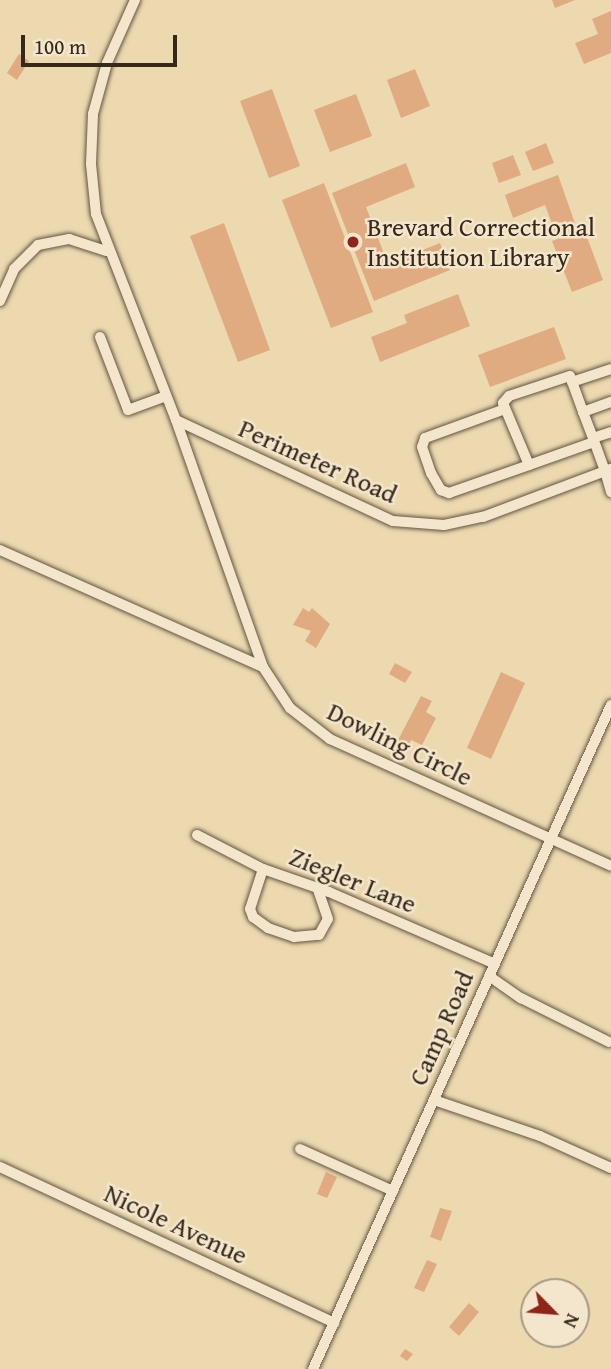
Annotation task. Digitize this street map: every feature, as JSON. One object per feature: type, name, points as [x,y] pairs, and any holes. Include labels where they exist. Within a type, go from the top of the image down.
[{"type":"street","points":[[106,250],[96,214],[93,114],[107,63],[135,0]]},
{"type":"street","points":[[0,301],[14,269],[38,245],[69,239],[106,250]]},
{"type":"street","name":"Dowling Circle","points":[[106,250],[176,421],[263,667],[290,708],[330,739],[611,866]]},
{"type":"street","points":[[100,337],[128,410],[166,396]]},
{"type":"street","points":[[572,382],[611,369]]},
{"type":"street","points":[[529,465],[503,403],[509,396],[570,376],[593,440],[608,470],[611,492]]},
{"type":"street","points":[[583,412],[611,401]]},
{"type":"street","points":[[505,409],[425,438],[422,447],[431,473],[441,490],[449,494],[611,432]]},
{"type":"street","name":"Perimeter Road","points":[[176,421],[393,521],[444,525],[483,517],[608,470]]},
{"type":"street","points":[[0,550],[263,667]]},
{"type":"street","name":"Camp Road","points":[[313,1369],[611,705]]},
{"type":"street","name":"Ziegler Lane","points":[[197,835],[263,869],[495,964]]},
{"type":"street","points":[[263,869],[250,909],[253,917],[268,928],[294,937],[319,935],[328,919],[318,890]]},
{"type":"street","points":[[489,976],[521,998],[609,1042]]},
{"type":"street","points":[[434,1100],[540,1136],[611,1168]]},
{"type":"street","points":[[300,1149],[393,1191]]},
{"type":"street","name":"Nicole Avenue","points":[[0,1167],[334,1323]]},
{"type":"building","points":[[552,0],[575,0],[555,8]]},
{"type":"building","points":[[611,11],[611,53],[584,64],[575,43],[598,34],[592,19]]},
{"type":"building","points":[[19,54],[29,61],[17,80],[7,73]]},
{"type":"building","points":[[415,69],[430,106],[401,118],[387,80]]},
{"type":"building","points":[[272,89],[300,166],[269,178],[240,101]]},
{"type":"building","points":[[356,94],[372,136],[330,152],[314,110]]},
{"type":"building","points":[[546,143],[554,163],[533,171],[525,152]]},
{"type":"building","points":[[513,155],[521,175],[499,183],[492,163]]},
{"type":"building","points":[[406,163],[415,187],[366,207],[388,264],[440,243],[450,270],[374,301],[332,193]]},
{"type":"building","points":[[558,175],[577,229],[557,237],[545,205],[513,218],[505,195]]},
{"type":"building","points":[[324,183],[373,312],[331,328],[282,200]]},
{"type":"building","points":[[224,223],[270,350],[238,362],[190,236]]},
{"type":"building","points":[[584,229],[603,280],[572,292],[552,241]]},
{"type":"building","points":[[458,294],[470,326],[380,362],[371,337],[407,323],[404,315]]},
{"type":"building","points":[[554,327],[566,359],[490,387],[478,355]]},
{"type":"building","points":[[303,608],[309,612],[312,608],[330,624],[316,648],[305,641],[311,631],[293,625]]},
{"type":"building","points":[[395,663],[412,672],[405,683],[389,674]]},
{"type":"building","points":[[501,672],[525,683],[491,759],[467,748]]},
{"type":"building","points":[[421,696],[432,701],[426,712],[436,718],[422,745],[411,740],[406,750],[396,744]]},
{"type":"building","points":[[326,1172],[337,1177],[327,1198],[317,1194]]},
{"type":"building","points":[[440,1208],[452,1211],[441,1241],[430,1237]]},
{"type":"building","points":[[427,1260],[437,1264],[424,1292],[414,1288]]},
{"type":"building","points":[[469,1303],[479,1312],[459,1336],[449,1327]]},
{"type":"building","points":[[405,1349],[413,1354],[407,1361],[400,1356]]},
{"type":"place","name":"Brevard Correctional Institution Library","points":[[353,242]]}]
